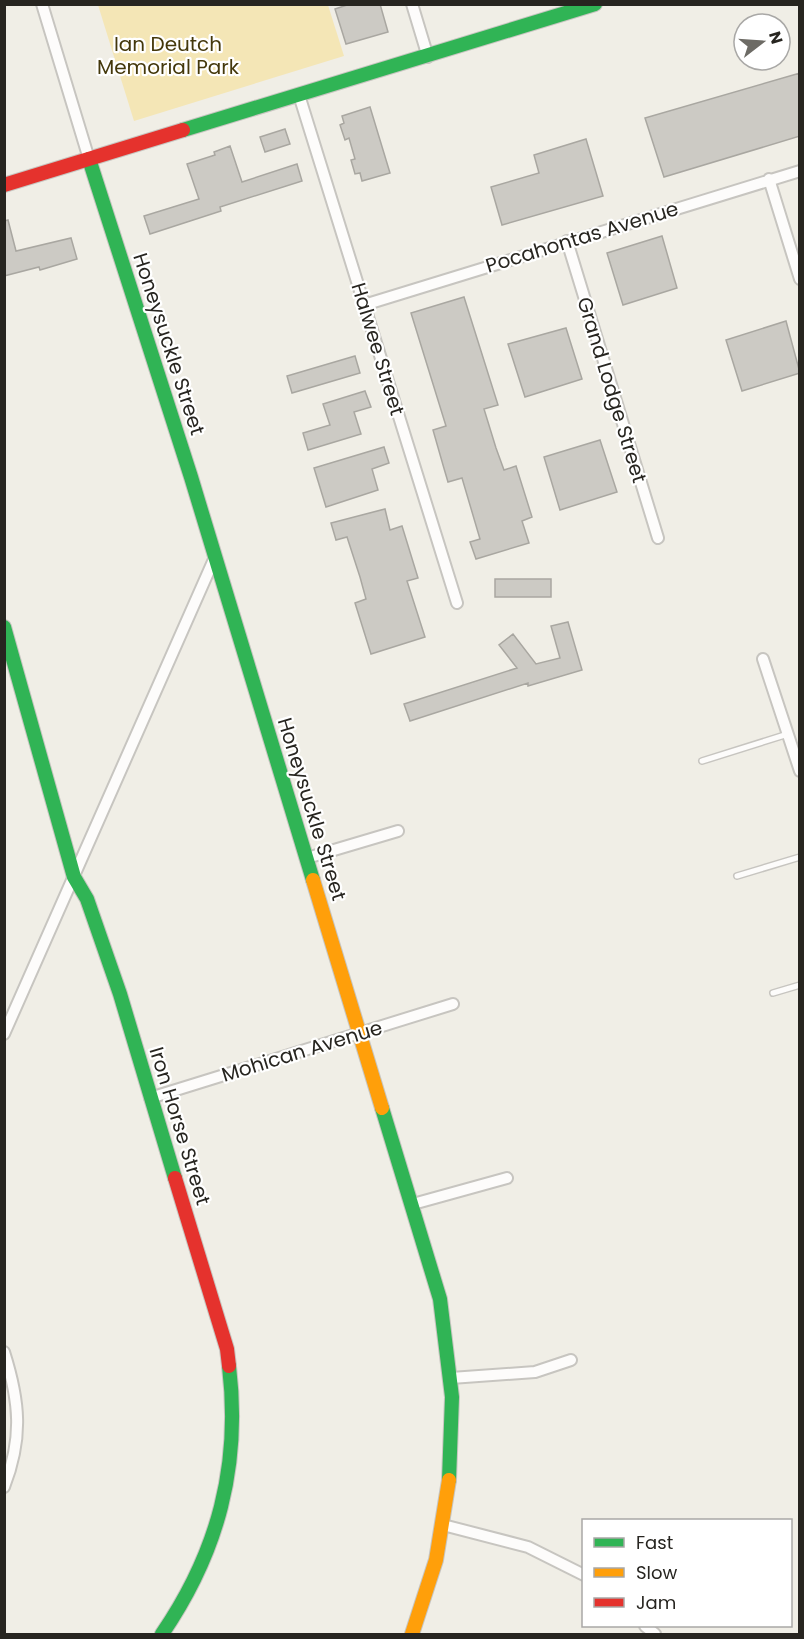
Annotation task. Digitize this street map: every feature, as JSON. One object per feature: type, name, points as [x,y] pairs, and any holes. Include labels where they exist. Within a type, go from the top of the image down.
[{"type":"street","name":"Honeysuckle Street","points":[[42,4],[215,557],[440,1299],[447,1333],[451,1378],[452,1443],[443,1526],[435,1563],[412,1635]]},
{"type":"street","points":[[412,4],[429,57]]},
{"type":"street","points":[[4,185],[429,57],[595,4]]},
{"type":"street","name":"Halwee Street","points":[[299,95],[457,603]]},
{"type":"street","name":"Pocahontas Avenue","points":[[364,305],[800,171]]},
{"type":"street","points":[[769,179],[800,279]]},
{"type":"street","name":"Grand Lodge Street","points":[[567,241],[658,538]]},
{"type":"street","points":[[4,1035],[215,557]]},
{"type":"street","name":"Iron Horse Street","points":[[4,627],[74,877],[87,899],[106,953],[227,1349],[233,1382],[234,1426],[229,1480],[216,1532],[196,1581],[162,1635]]},
{"type":"street","points":[[763,659],[800,771]]},
{"type":"street","points":[[307,858],[398,831]]},
{"type":"street","name":"Mohican Avenue","points":[[150,1098],[453,1004]]},
{"type":"street","points":[[413,1204],[507,1178]]},
{"type":"street","points":[[4,1352],[12,1377],[19,1429],[15,1455],[4,1487]]},
{"type":"street","points":[[451,1378],[535,1372],[571,1360]]},
{"type":"street","points":[[443,1526],[528,1547],[582,1574]]},
{"type":"lane","points":[[702,761],[788,735]]},
{"type":"lane","points":[[737,876],[800,857]]},
{"type":"lane","points":[[773,993],[800,985]]},
{"type":"green space","name":"Ian Deutch Memorial Park","points":[[98,5],[328,5],[344,56],[134,121]]},
{"type":"building","points":[[350,4],[380,4],[388,32],[346,44],[335,9]]},
{"type":"building","points":[[800,73],[800,136],[664,177],[645,118]]},
{"type":"building","points":[[370,107],[390,173],[362,181],[360,173],[355,174],[351,160],[355,159],[349,138],[345,140],[340,125],[344,123],[342,116]]},
{"type":"building","points":[[285,129],[290,144],[265,152],[260,137]]},
{"type":"building","points":[[586,139],[603,196],[502,225],[491,187],[539,173],[534,155]]},
{"type":"building","points":[[230,146],[242,182],[297,164],[302,181],[220,207],[221,211],[150,234],[144,216],[199,199],[187,164],[215,155],[214,152]]},
{"type":"building","points":[[8,220],[16,251],[71,238],[77,259],[40,270],[39,267],[4,276],[4,221]]},
{"type":"building","points":[[662,236],[677,288],[623,305],[607,253]]},
{"type":"building","points":[[464,297],[498,405],[484,409],[496,448],[504,470],[516,466],[532,517],[522,521],[529,543],[476,559],[470,542],[480,539],[462,478],[448,482],[433,430],[446,426],[411,313]]},
{"type":"building","points":[[786,321],[800,373],[742,391],[726,340]]},
{"type":"building","points":[[566,328],[582,379],[525,397],[508,344]]},
{"type":"building","points":[[355,356],[360,373],[292,393],[287,376]]},
{"type":"building","points":[[365,391],[371,407],[354,412],[361,434],[308,450],[303,433],[330,425],[323,404]]},
{"type":"building","points":[[600,440],[617,492],[560,510],[544,457]]},
{"type":"building","points":[[384,447],[389,463],[372,469],[378,490],[326,507],[314,468]]},
{"type":"building","points":[[385,509],[390,530],[402,526],[418,578],[407,581],[425,637],[371,654],[355,603],[366,599],[360,577],[347,537],[336,540],[331,523]]},
{"type":"building","points":[[495,579],[551,579],[551,597],[495,597]]},
{"type":"building","points":[[568,622],[582,670],[528,686],[528,683],[410,721],[404,704],[517,668],[499,645],[513,634],[536,664],[560,658],[551,626]]},
{"type":"traffic: fast","points":[[183,130],[595,4]]},
{"type":"traffic: fast","points":[[89,159],[191,477],[313,880]]},
{"type":"traffic: fast","points":[[4,627],[74,877],[87,899],[120,994],[175,1178]]},
{"type":"traffic: fast","points":[[382,1108],[440,1299],[452,1397],[449,1480]]},
{"type":"traffic: fast","points":[[162,1634],[198,1572],[221,1507],[228,1473],[231,1439],[232,1403],[229,1366]]},
{"type":"traffic: slow","points":[[313,880],[382,1108]]},
{"type":"traffic: slow","points":[[412,1634],[436,1560],[449,1480]]},
{"type":"traffic: jam","points":[[4,185],[183,130]]},
{"type":"traffic: jam","points":[[175,1178],[227,1349],[229,1366]]}]
